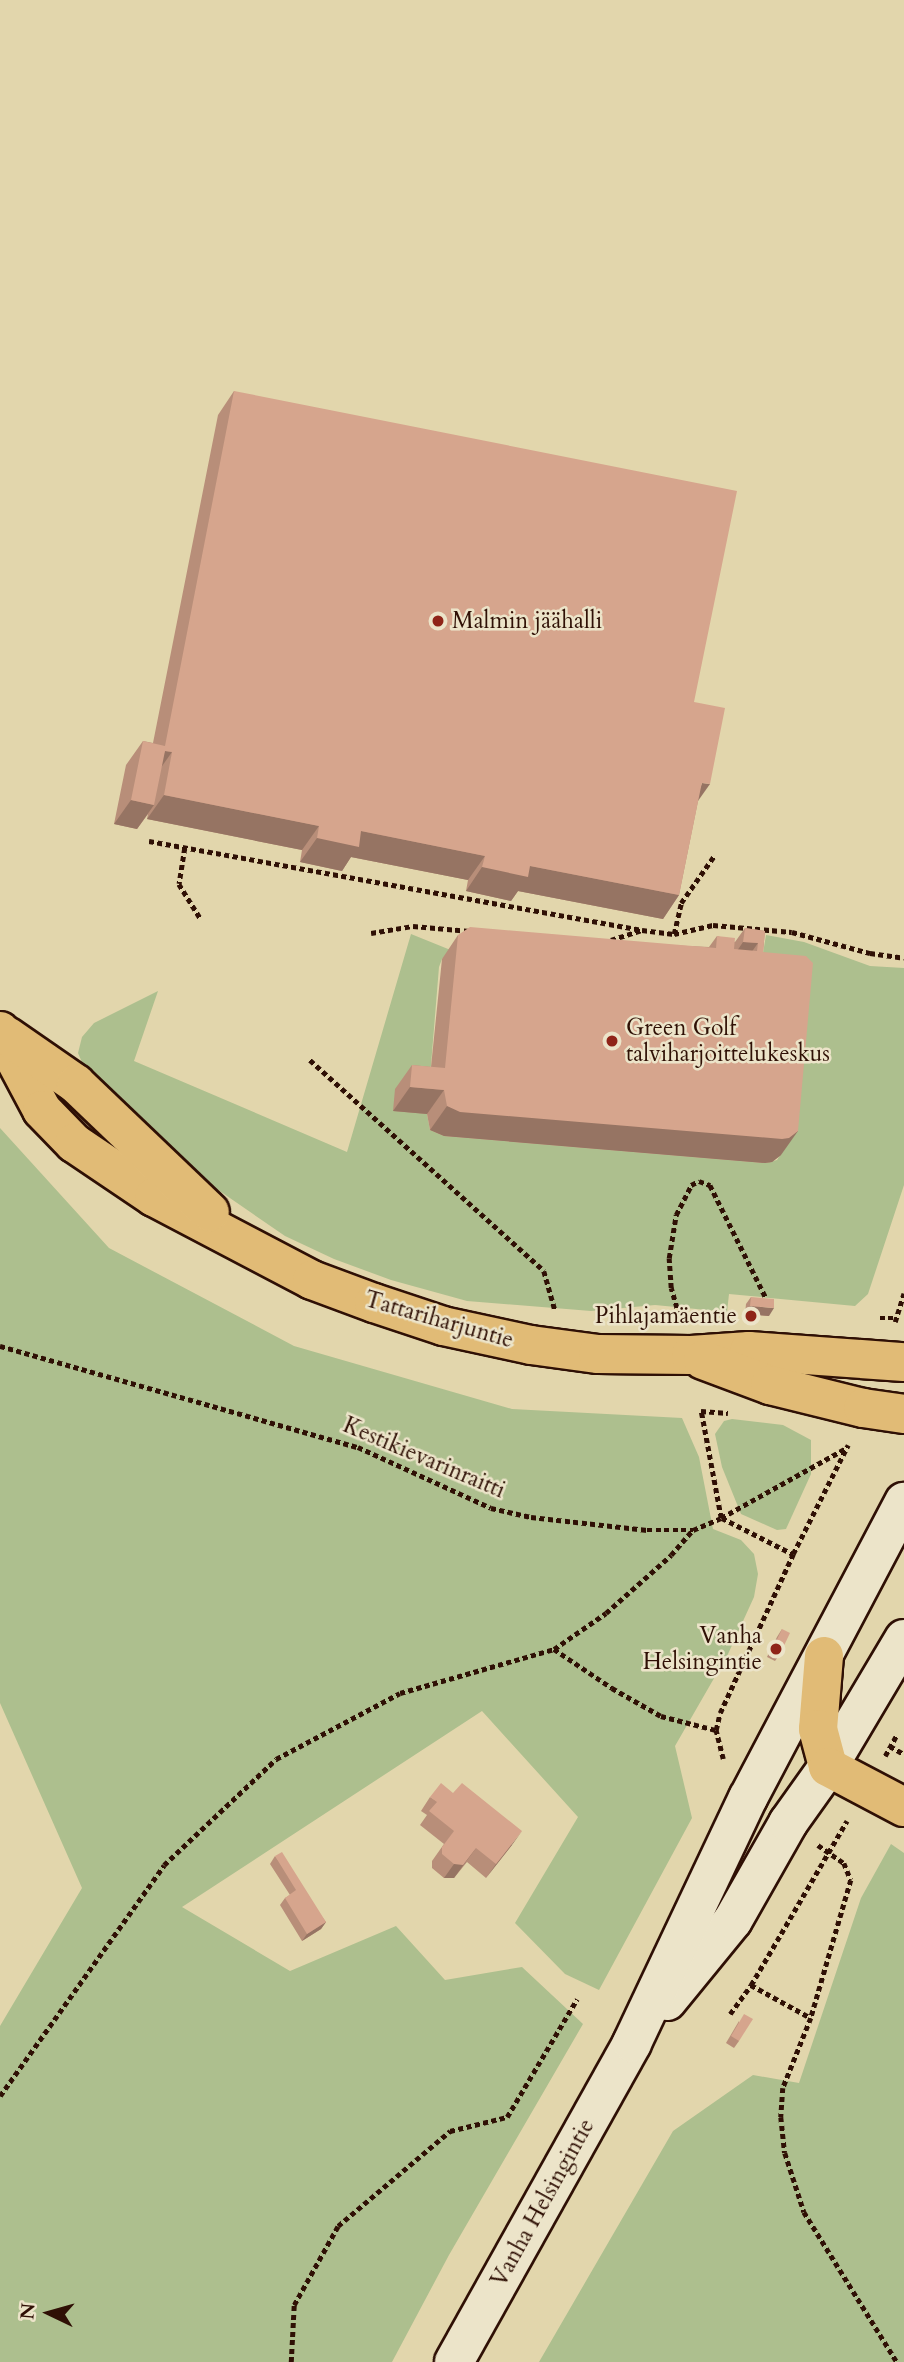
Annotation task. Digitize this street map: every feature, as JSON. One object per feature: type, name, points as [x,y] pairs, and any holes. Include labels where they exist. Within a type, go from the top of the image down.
[{"type":"main road","name":"Tattariharjuntie","points":[[241,1242],[76,1084],[0,1031],[42,1110],[74,1143],[154,1196],[312,1280],[443,1326],[531,1345],[598,1354],[691,1355],[749,1351],[904,1362]]},
{"type":"main road","name":"Tattariharjuntie","points":[[691,1355],[770,1385],[863,1408],[904,1414]]},
{"type":"main road","name":"Vanha Helsingintie","points":[[454,2362],[632,2043],[748,1798],[904,1502]]},
{"type":"main road","name":"Vanha Helsingintie","points":[[632,2043],[733,1920],[788,1823],[828,1767],[904,1639]]},
{"type":"main road","points":[[824,1656],[818,1729],[828,1767],[904,1807]]},
{"type":"path","points":[[149,841],[642,930],[674,934],[713,925],[792,932],[870,953],[904,958]]},
{"type":"path","points":[[185,848],[179,884],[200,918]]},
{"type":"path","points":[[674,934],[681,903],[714,856]]},
{"type":"path","points":[[371,933],[413,926],[475,931]]},
{"type":"path","points":[[607,940],[642,930]]},
{"type":"path","points":[[310,1060],[544,1270],[555,1312],[569,1312]]},
{"type":"path","points":[[689,1316],[677,1316],[669,1258],[676,1215],[691,1185],[699,1181],[710,1185],[771,1309]]},
{"type":"path","points":[[897,1318],[904,1293]]},
{"type":"path","name":"Kestikievarinraitti","points":[[0,1346],[358,1447],[491,1508],[531,1517],[647,1531],[693,1530],[721,1518],[847,1448],[793,1555]]},
{"type":"path","points":[[701,1411],[721,1518],[793,1555],[720,1713],[716,1730],[723,1763]]},
{"type":"path","points":[[0,2096],[164,1865],[276,1759],[400,1693],[554,1649],[607,1613],[671,1555],[693,1530]]},
{"type":"path","points":[[554,1649],[612,1688],[661,1716],[716,1730]]},
{"type":"path","points":[[890,1746],[904,1754]]},
{"type":"path","points":[[730,2014],[751,1985],[828,1853],[844,1863],[851,1880],[811,2018],[783,2088],[781,2117],[785,2153],[803,2212],[897,2362]]},
{"type":"path","points":[[751,1985],[811,2018]]},
{"type":"path","points":[[292,2362],[294,2305],[338,2226],[450,2131],[507,2117],[577,1999]]},
{"type":"green space","points":[[411,934],[453,951],[442,959],[439,967],[427,1114],[430,1130],[444,1136],[765,1163],[777,1160],[783,1150],[759,977],[766,935],[804,942],[870,966],[904,968],[904,1185],[868,1294],[855,1306],[729,1294],[727,1312],[655,1305],[591,1311],[467,1301],[391,1280],[334,1259],[285,1236],[211,1185],[144,1131],[84,1067],[78,1053],[82,1037],[94,1023],[158,991],[134,1061],[347,1152]]},
{"type":"green space","points":[[0,1128],[109,1248],[294,1346],[512,1409],[682,1418],[699,1457],[713,1529],[741,1540],[754,1554],[758,1574],[754,1597],[728,1654],[675,1746],[692,1818],[599,1990],[565,1974],[515,1923],[578,1817],[482,1711],[182,1907],[290,1971],[396,1926],[445,1980],[522,1967],[583,2024],[449,2255],[392,2362],[0,2362],[0,2026],[82,1888],[0,1703]]},
{"type":"green space","points":[[732,1419],[783,1425],[811,1440],[811,1474],[786,1529],[777,1530],[741,1514],[722,1467],[715,1434],[724,1421]]},
{"type":"green space","points":[[891,1844],[904,1853],[904,2362],[539,2362],[673,2131],[753,2075],[799,2083],[861,1898]]},
{"type":"building","name":"Malmin jäähalli","points":[[234,391],[737,491],[694,702],[725,708],[710,784],[702,783],[701,787],[679,895],[530,866],[528,877],[482,867],[485,856],[361,831],[359,847],[317,838],[319,826],[164,795],[172,752],[165,751],[154,805],[131,800],[143,741],[165,746]]},
{"type":"building","name":"Green Golf talviharjoittelukeskus","points":[[470,927],[716,948],[717,936],[735,938],[734,949],[757,951],[758,943],[743,942],[745,928],[765,931],[763,952],[806,956],[813,963],[798,1131],[789,1138],[782,1139],[460,1112],[447,1106],[444,1090],[410,1087],[412,1065],[445,1068],[458,935]]},
{"type":"building","points":[[751,1297],[774,1299],[774,1308],[750,1306]]},
{"type":"building","points":[[782,1629],[790,1633],[780,1654],[772,1650]]},
{"type":"building","points":[[441,1783],[453,1793],[462,1783],[522,1831],[496,1864],[476,1848],[463,1865],[454,1864],[442,1854],[442,1847],[454,1831],[429,1811],[437,1802],[430,1797]]},
{"type":"building","points":[[282,1852],[326,1922],[307,1934],[285,1898],[296,1890],[275,1856]]},
{"type":"building","points":[[744,2014],[753,2019],[739,2041],[731,2036]]},
{"type":"place","name":"Malmin jäähalli","points":[[438,621]]},
{"type":"place","name":"Green Golf talviharjoittelukeskus","points":[[612,1041]]},
{"type":"place","name":"Pihlajamäentie","points":[[751,1316]]},
{"type":"place","name":"Vanha Helsingintie","points":[[776,1649]]}]
